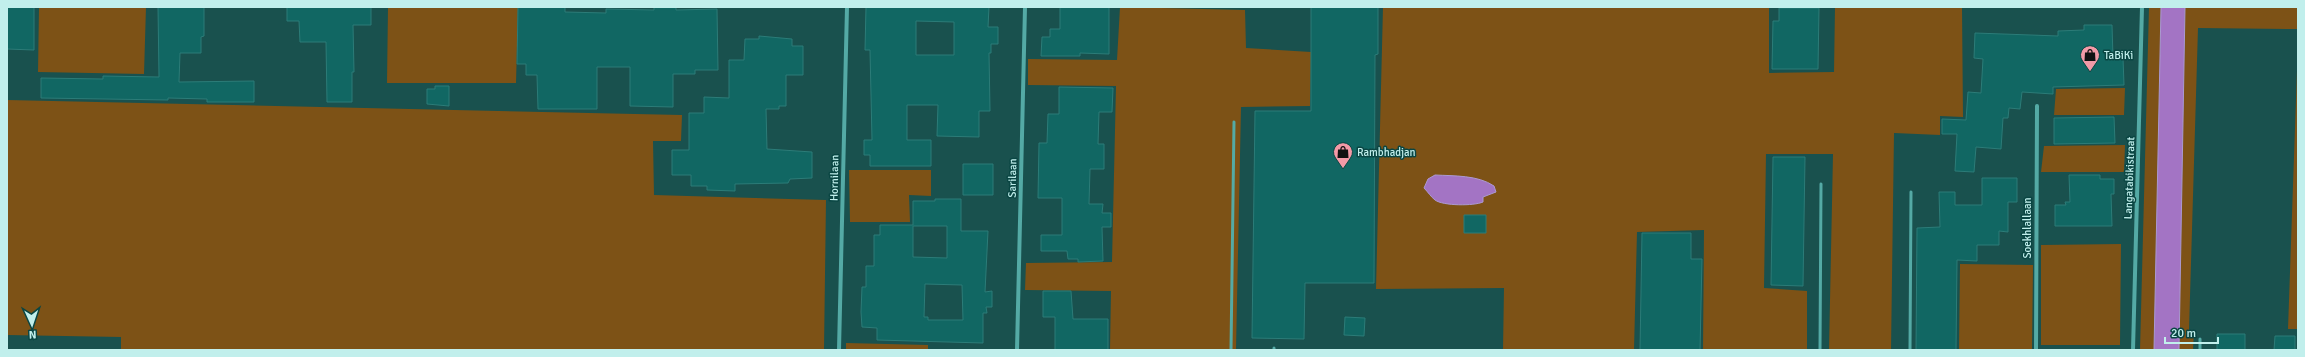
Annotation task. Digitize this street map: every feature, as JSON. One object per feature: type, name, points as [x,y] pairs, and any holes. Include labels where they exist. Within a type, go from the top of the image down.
[{"type":"street","name":"Hornilaan","points":[[839,350],[847,7]]},
{"type":"street","name":"Sarilaan","points":[[1017,350],[1025,7]]},
{"type":"street","name":"Langatabikistraat","points":[[2133,350],[2142,7]]},
{"type":"street","name":"Soekhlallaan","points":[[2036,350],[2037,106]]},
{"type":"lane","points":[[1231,350],[1234,122]]},
{"type":"lane","points":[[1820,350],[1821,184]]},
{"type":"lane","points":[[1910,192],[1910,350]]},
{"type":"lane","points":[[2200,339],[2200,350]]},
{"type":"shaded area","points":[[39,7],[146,7],[144,74],[38,72]]},
{"type":"shaded area","points":[[388,7],[518,7],[516,83],[387,83]]},
{"type":"shaded area","points":[[1120,7],[1245,10],[1246,48],[1311,52],[1310,106],[1241,107],[1236,350],[1110,350],[1111,291],[1025,290],[1026,263],[1112,262],[1116,86],[1028,85],[1028,59],[1117,60]]},
{"type":"shaded area","points":[[1383,7],[1769,7],[1769,73],[1834,72],[1835,7],[1962,7],[1963,117],[1940,116],[1940,135],[1894,133],[1891,350],[1829,350],[1833,154],[1766,154],[1764,288],[1807,291],[1807,350],[1703,350],[1704,230],[1637,232],[1634,350],[1503,350],[1504,288],[1376,289]]},
{"type":"shaded area","points":[[2149,7],[2161,7],[2154,350],[2140,350]]},
{"type":"shaded area","points":[[2161,7],[2185,7],[2179,350],[2154,350]]},
{"type":"shaded area","points":[[2185,7],[2298,7],[2298,29],[2198,28],[2189,330],[2194,330],[2193,350],[2179,350]]},
{"type":"shaded area","points":[[2298,42],[2298,329],[2288,329]]},
{"type":"shaded area","points":[[2125,88],[2124,115],[2054,115],[2056,89]]},
{"type":"shaded area","points":[[7,100],[682,115],[681,141],[653,141],[654,195],[826,200],[824,350],[121,350],[121,337],[7,335]]},
{"type":"shaded area","points":[[2125,145],[2124,172],[2041,172],[2044,146]]},
{"type":"shaded area","points":[[849,170],[931,170],[931,196],[909,195],[910,222],[850,222]]},
{"type":"shaded area","points":[[1435,175],[1466,177],[1481,180],[1494,186],[1496,192],[1483,197],[1483,202],[1479,203],[1459,205],[1439,202],[1435,200],[1424,188],[1428,179]]},
{"type":"shaded area","points":[[2121,244],[2120,345],[2041,345],[2041,245]]},
{"type":"shaded area","points":[[1960,264],[2033,265],[2032,349],[1959,349]]},
{"type":"shaded area","points":[[846,343],[928,345],[928,350],[846,350]]},
{"type":"building","points":[[7,7],[34,7],[34,50],[7,49]]},
{"type":"building","points":[[158,7],[204,7],[204,36],[201,37],[201,53],[180,53],[179,82],[254,81],[254,102],[207,102],[207,99],[168,98],[168,100],[41,98],[41,78],[103,79],[103,76],[159,77]]},
{"type":"building","points":[[287,7],[371,7],[371,25],[353,25],[354,72],[352,72],[352,102],[327,102],[326,42],[300,42],[299,21],[287,21]]},
{"type":"building","points":[[518,7],[565,7],[565,12],[606,13],[606,9],[654,10],[654,7],[676,7],[676,10],[717,9],[718,70],[695,70],[695,74],[673,74],[673,107],[630,106],[630,67],[597,67],[597,109],[538,109],[537,75],[526,75],[526,64],[517,64]]},
{"type":"building","points":[[866,7],[989,7],[988,27],[998,27],[998,44],[991,44],[991,53],[989,53],[990,111],[979,111],[979,137],[937,136],[938,105],[907,105],[907,140],[931,140],[931,166],[870,166],[870,155],[864,155],[864,140],[872,140],[870,50],[865,50]],"holes":[[[916,21],[954,22],[954,55],[916,55]]]},
{"type":"building","points":[[1060,7],[1109,7],[1109,54],[1080,53],[1080,56],[1041,56],[1042,37],[1050,37],[1050,29],[1060,29]]},
{"type":"building","points":[[1311,7],[1378,7],[1378,54],[1375,55],[1374,283],[1305,283],[1304,339],[1252,338],[1255,111],[1311,111]]},
{"type":"building","points":[[1779,8],[1819,8],[1818,69],[1772,69],[1773,21],[1779,21]]},
{"type":"building","points":[[2084,25],[2112,25],[2113,58],[2123,58],[2124,85],[2053,87],[2053,94],[2022,92],[2020,109],[2009,108],[2008,118],[2003,118],[2001,149],[1976,147],[1974,172],[1955,171],[1957,134],[1942,134],[1942,119],[1966,120],[1968,92],[1981,93],[1983,59],[1974,58],[1975,33],[2058,36],[2058,31],[2084,30]]},
{"type":"building","points":[[759,36],[792,39],[792,46],[803,46],[803,75],[786,75],[786,106],[779,106],[779,109],[766,109],[767,149],[812,152],[812,178],[790,179],[788,183],[735,184],[735,191],[707,190],[707,186],[691,186],[691,175],[672,175],[672,150],[689,150],[689,113],[704,113],[704,97],[729,98],[729,60],[744,60],[745,39],[759,39]]},
{"type":"building","points":[[435,86],[449,86],[449,106],[427,104],[427,89],[435,89]]},
{"type":"building","points":[[1059,87],[1113,88],[1112,112],[1099,112],[1098,144],[1104,144],[1104,169],[1090,169],[1089,204],[1103,204],[1102,213],[1111,213],[1111,227],[1102,227],[1103,261],[1078,262],[1078,259],[1068,259],[1067,251],[1041,251],[1041,235],[1062,235],[1062,198],[1038,198],[1039,143],[1047,143],[1048,114],[1059,114]]},
{"type":"building","points":[[2114,117],[2115,143],[2054,144],[2054,118]]},
{"type":"building","points":[[1773,157],[1805,157],[1803,286],[1771,285]]},
{"type":"building","points":[[963,164],[993,164],[993,195],[963,195]]},
{"type":"building","points":[[2069,175],[2100,175],[2100,179],[2114,179],[2114,194],[2111,194],[2112,226],[2055,226],[2055,205],[2066,205],[2065,202],[2070,202]]},
{"type":"building","points":[[1982,178],[2017,178],[2017,202],[2008,202],[2008,232],[1999,231],[1999,245],[1977,245],[1977,261],[1957,260],[1956,350],[1916,350],[1917,228],[1940,227],[1939,192],[1955,192],[1955,205],[1982,205]]},
{"type":"building","points":[[935,199],[961,199],[961,231],[988,231],[985,292],[992,291],[992,307],[986,307],[987,313],[983,313],[983,343],[877,340],[877,328],[862,327],[861,312],[862,287],[866,287],[866,266],[874,266],[874,235],[880,235],[880,225],[913,225],[913,201],[935,201]],"holes":[[[913,226],[947,226],[947,258],[913,257]],[[925,284],[962,285],[963,320],[928,320],[928,317],[924,317]]]},
{"type":"building","points":[[1464,215],[1486,215],[1486,233],[1464,233]]},
{"type":"building","points":[[1642,233],[1691,233],[1691,259],[1702,259],[1700,350],[1640,350]]},
{"type":"building","points":[[1043,291],[1071,291],[1073,319],[1108,319],[1108,350],[1055,350],[1055,317],[1043,317]]},
{"type":"building","points":[[1345,317],[1365,318],[1364,336],[1344,335]]},
{"type":"building","points":[[2217,334],[2245,334],[2245,350],[2217,350]]},
{"type":"building","points":[[2275,336],[2295,336],[2295,350],[2274,350]]},
{"type":"place","name":"TaBiKi","points":[[2090,72]]},
{"type":"place","name":"Rambhadjan","points":[[1343,169]]}]
